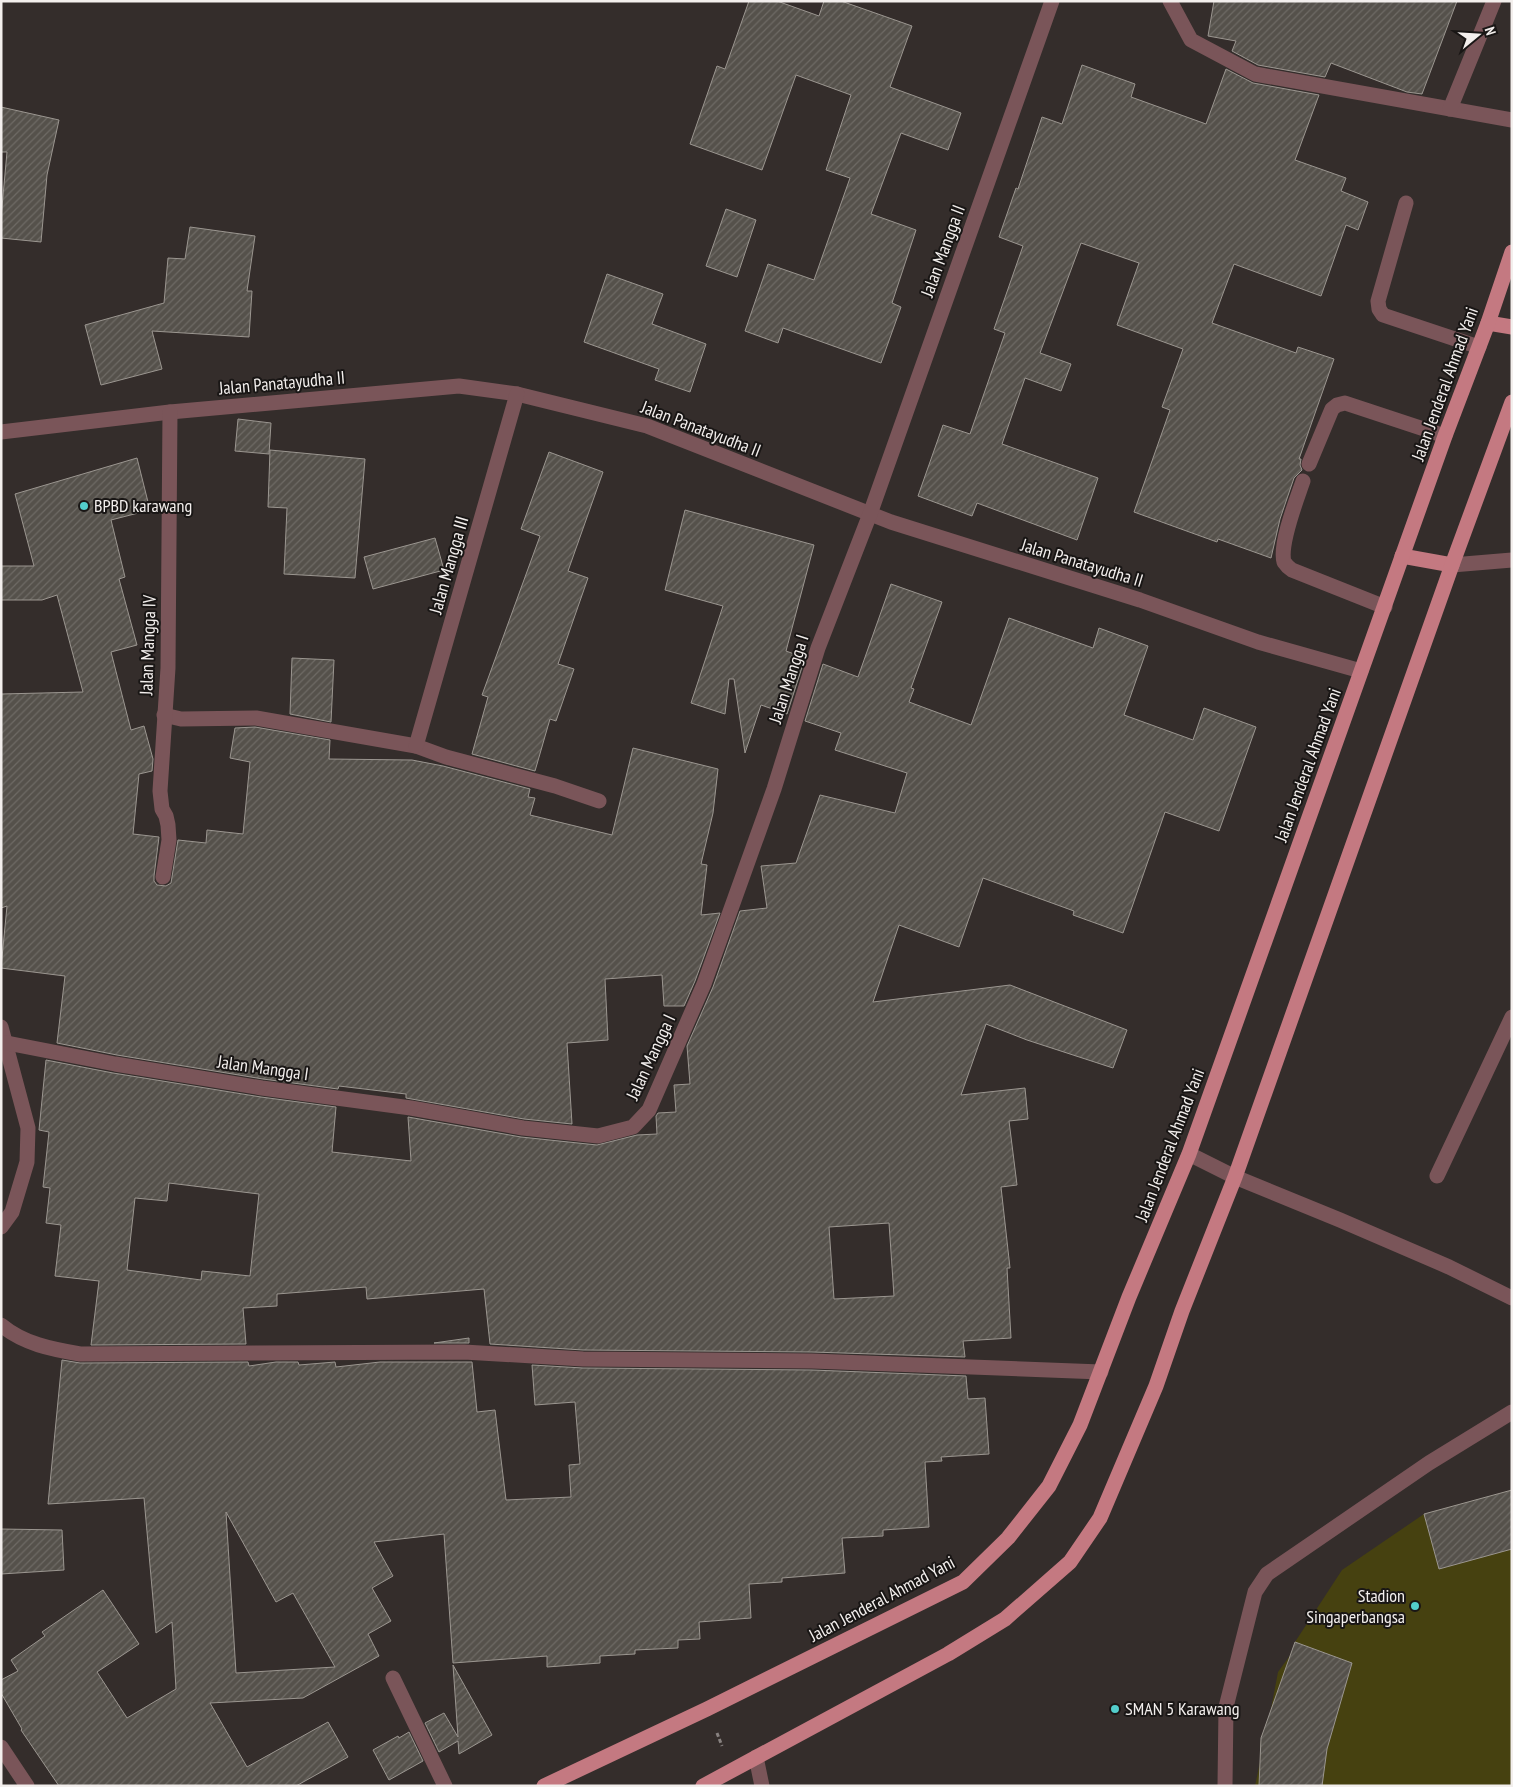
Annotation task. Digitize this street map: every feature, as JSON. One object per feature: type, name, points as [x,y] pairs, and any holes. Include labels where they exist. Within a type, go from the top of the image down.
[{"type":"main road","name":"Jalan Jenderal Ahmad Yani","points":[[544,1786],[707,1709],[963,1582],[1008,1538],[1049,1486],[1080,1424],[1129,1297],[1189,1154],[1512,252]]},
{"type":"main road","points":[[1488,323],[1512,327]]},
{"type":"main road","points":[[704,1786],[948,1654],[1005,1619],[1070,1562],[1100,1518],[1156,1386],[1182,1311],[1235,1177],[1452,565],[1512,402]]},
{"type":"main road","points":[[1402,556],[1452,565]]},
{"type":"street","name":"Jalan Mangga II","points":[[870,514],[1052,1]]},
{"type":"street","points":[[1170,1],[1191,40],[1255,74],[1512,120]]},
{"type":"street","points":[[1450,109],[1494,1]]},
{"type":"street","points":[[1406,203],[1378,301],[1379,309],[1383,315],[1479,347]]},
{"type":"street","name":"Jalan Panatayudha II","points":[[1,432],[170,412],[459,386],[517,394],[647,426],[870,514],[980,551],[1140,600],[1258,642],[1361,671]]},
{"type":"street","name":"Jalan Mangga III","points":[[416,746],[517,394]]},
{"type":"street","points":[[1309,464],[1332,409],[1336,405],[1345,402],[1446,436]]},
{"type":"street","name":"Jalan Mangga IV","points":[[163,877],[169,840],[168,826],[166,816],[162,810],[160,791],[168,659],[170,412]]},
{"type":"street","points":[[1303,481],[1290,518],[1283,552],[1284,562],[1292,570],[1385,607]]},
{"type":"street","name":"Jalan Mangga I","points":[[7,1043],[115,1064],[262,1088],[411,1108],[523,1128],[598,1136],[633,1128],[650,1110],[704,984],[774,789],[818,648],[870,514]]},
{"type":"street","points":[[1452,565],[1512,560]]},
{"type":"street","points":[[164,715],[181,719],[256,718],[416,746],[446,757],[555,786],[599,801]]},
{"type":"street","points":[[1437,1176],[1512,1017]]},
{"type":"street","points":[[1,1027],[7,1043],[28,1128],[27,1162],[12,1212],[1,1227]]},
{"type":"street","points":[[1189,1154],[1235,1177],[1449,1267],[1512,1298]]},
{"type":"street","points":[[1,1325],[11,1333],[42,1347],[80,1354],[464,1352],[583,1359],[812,1361],[1101,1372]]},
{"type":"street","points":[[1225,1786],[1226,1707],[1255,1592],[1267,1574],[1429,1463],[1512,1412]]},
{"type":"street","points":[[393,1678],[445,1786]]},
{"type":"street","points":[[1,1747],[27,1786]]},
{"type":"street","points":[[756,1757],[762,1786]]},
{"type":"path","points":[[707,1709],[732,1770]]},
{"type":"shaded area","name":"Stadion Singaperbangsa","points":[[1512,1490],[1512,1786],[1255,1786],[1260,1762],[1261,1738],[1270,1714],[1278,1672],[1291,1654],[1295,1642],[1342,1570],[1424,1514]]},
{"type":"building","points":[[749,1],[777,1],[819,16],[824,1],[841,1],[912,26],[890,87],[961,113],[948,150],[901,133],[871,214],[916,230],[892,303],[901,307],[881,363],[783,328],[778,343],[745,331],[768,264],[814,280],[850,178],[826,170],[851,95],[796,75],[762,170],[690,144],[717,66],[725,69]]},
{"type":"building","points":[[1214,1],[1457,1],[1422,94],[1407,92],[1331,63],[1325,77],[1258,65],[1232,51],[1236,41],[1208,36]]},
{"type":"building","points":[[1082,65],[1135,84],[1131,97],[1206,124],[1226,69],[1253,83],[1319,95],[1295,160],[1346,178],[1341,191],[1368,202],[1358,230],[1346,225],[1321,296],[1234,264],[1212,323],[1296,353],[1298,347],[1334,359],[1299,459],[1301,459],[1300,465],[1302,470],[1294,478],[1280,519],[1271,558],[1218,539],[1217,542],[1134,512],[1170,410],[1162,407],[1183,349],[1117,325],[1139,263],[1081,243],[1040,353],[1071,364],[1061,391],[1025,378],[1002,444],[1098,478],[1077,540],[977,503],[972,516],[918,496],[943,425],[970,434],[1005,333],[994,329],[1023,246],[999,237],[1016,188],[1018,189],[1042,117],[1062,124]]},
{"type":"building","points":[[1,107],[59,120],[47,175],[41,242],[1,238],[7,152],[1,152]]},
{"type":"building","points":[[726,209],[756,220],[737,277],[706,266]]},
{"type":"building","points":[[190,227],[255,236],[247,291],[252,291],[249,337],[152,331],[162,369],[101,385],[85,325],[164,303],[168,258],[185,259]]},
{"type":"building","points":[[607,274],[663,294],[652,324],[706,344],[690,392],[655,380],[659,369],[584,342]]},
{"type":"building","points":[[238,419],[271,423],[269,454],[235,451]]},
{"type":"building","points":[[270,450],[365,459],[355,578],[284,574],[287,508],[268,507]]},
{"type":"building","points":[[549,452],[603,472],[568,571],[588,578],[558,664],[574,669],[556,721],[550,719],[535,771],[472,754],[488,697],[482,695],[540,536],[521,529]]},
{"type":"building","points":[[137,458],[150,510],[111,520],[125,577],[119,579],[137,645],[111,652],[131,730],[144,726],[153,759],[152,771],[139,774],[133,834],[159,837],[154,876],[154,881],[157,885],[166,886],[171,883],[178,840],[206,843],[207,830],[243,834],[250,762],[230,758],[235,728],[255,727],[330,740],[329,759],[412,760],[443,766],[530,789],[528,797],[535,798],[530,815],[612,835],[633,748],[718,769],[713,813],[701,864],[707,865],[701,915],[720,913],[695,981],[684,1006],[664,1006],[662,975],[605,979],[608,1040],[567,1043],[572,1124],[524,1119],[406,1098],[406,1094],[339,1086],[338,1089],[263,1079],[57,1043],[65,976],[1,968],[7,906],[1,908],[1,694],[83,692],[57,595],[42,600],[1,600],[1,566],[34,566],[15,494]]},
{"type":"building","points":[[685,510],[814,545],[786,651],[805,658],[787,714],[761,705],[745,753],[734,679],[729,679],[725,714],[691,703],[723,606],[665,590]]},
{"type":"building","points":[[435,538],[444,570],[373,589],[364,557]]},
{"type":"building","points":[[891,584],[942,602],[911,688],[914,689],[909,702],[971,725],[1009,618],[1093,648],[1099,628],[1148,646],[1124,715],[1193,740],[1204,708],[1256,727],[1219,831],[1165,812],[1123,933],[1073,915],[1074,911],[983,878],[959,947],[899,925],[873,1002],[1010,985],[1127,1030],[1113,1068],[1027,1040],[986,1024],[961,1095],[1025,1088],[1028,1119],[1009,1121],[1017,1185],[1001,1187],[1010,1268],[1007,1268],[1011,1338],[963,1341],[965,1357],[812,1352],[583,1350],[490,1344],[484,1289],[367,1299],[366,1287],[277,1294],[277,1306],[243,1308],[246,1344],[91,1345],[99,1281],[55,1276],[61,1225],[46,1223],[50,1188],[43,1187],[49,1132],[39,1130],[46,1060],[261,1097],[336,1107],[332,1152],[411,1161],[408,1117],[521,1137],[597,1145],[637,1135],[657,1134],[656,1116],[658,1113],[676,1112],[674,1085],[690,1084],[687,1046],[713,987],[740,911],[767,908],[761,866],[796,863],[820,795],[895,813],[907,773],[835,750],[841,733],[805,721],[823,664],[858,677]],"holes":[[[169,1183],[259,1194],[250,1276],[202,1271],[201,1280],[127,1270],[135,1198],[167,1201]],[[889,1223],[894,1296],[834,1299],[829,1227]]]},
{"type":"building","points":[[292,658],[334,660],[331,722],[290,714]]},
{"type":"building","points":[[469,1338],[469,1343],[434,1343]]},
{"type":"building","points":[[62,1360],[80,1363],[248,1362],[249,1366],[276,1362],[298,1362],[299,1365],[335,1362],[336,1367],[380,1362],[472,1362],[477,1412],[495,1410],[506,1500],[571,1497],[569,1465],[580,1464],[575,1402],[535,1405],[532,1365],[583,1368],[812,1370],[966,1376],[968,1399],[985,1398],[989,1454],[941,1457],[942,1461],[925,1462],[929,1527],[883,1530],[883,1536],[842,1538],[845,1573],[782,1578],[782,1582],[749,1584],[751,1618],[699,1622],[700,1639],[678,1640],[678,1648],[635,1650],[635,1654],[600,1656],[600,1663],[547,1667],[547,1656],[453,1663],[444,1534],[374,1542],[393,1576],[372,1588],[391,1621],[368,1634],[379,1656],[303,1698],[210,1703],[247,1767],[328,1722],[348,1757],[296,1786],[59,1786],[21,1730],[1,1693],[1,1680],[18,1671],[11,1660],[45,1636],[42,1632],[103,1590],[139,1644],[97,1672],[127,1718],[176,1689],[172,1622],[156,1633],[144,1498],[48,1504]],"holes":[[[226,1512],[276,1602],[293,1593],[335,1667],[236,1673]]]},
{"type":"building","points":[[1512,1490],[1512,1549],[1439,1569],[1424,1514]]},
{"type":"building","points":[[1,1529],[62,1530],[64,1570],[1,1574]]},
{"type":"building","points":[[1295,1642],[1352,1663],[1327,1749],[1322,1786],[1259,1786],[1261,1738]]},
{"type":"building","points":[[453,1665],[492,1735],[459,1754],[458,1741],[439,1752],[425,1723],[444,1713],[458,1737]]},
{"type":"building","points":[[409,1732],[423,1761],[389,1780],[373,1750]]},
{"type":"place","name":"BPBD karawang","points":[[84,506]]},
{"type":"place","name":"Stadion Singaperbangsa","points":[[1415,1606]]},
{"type":"place","name":"SMAN 5 Karawang","points":[[1115,1709]]}]
